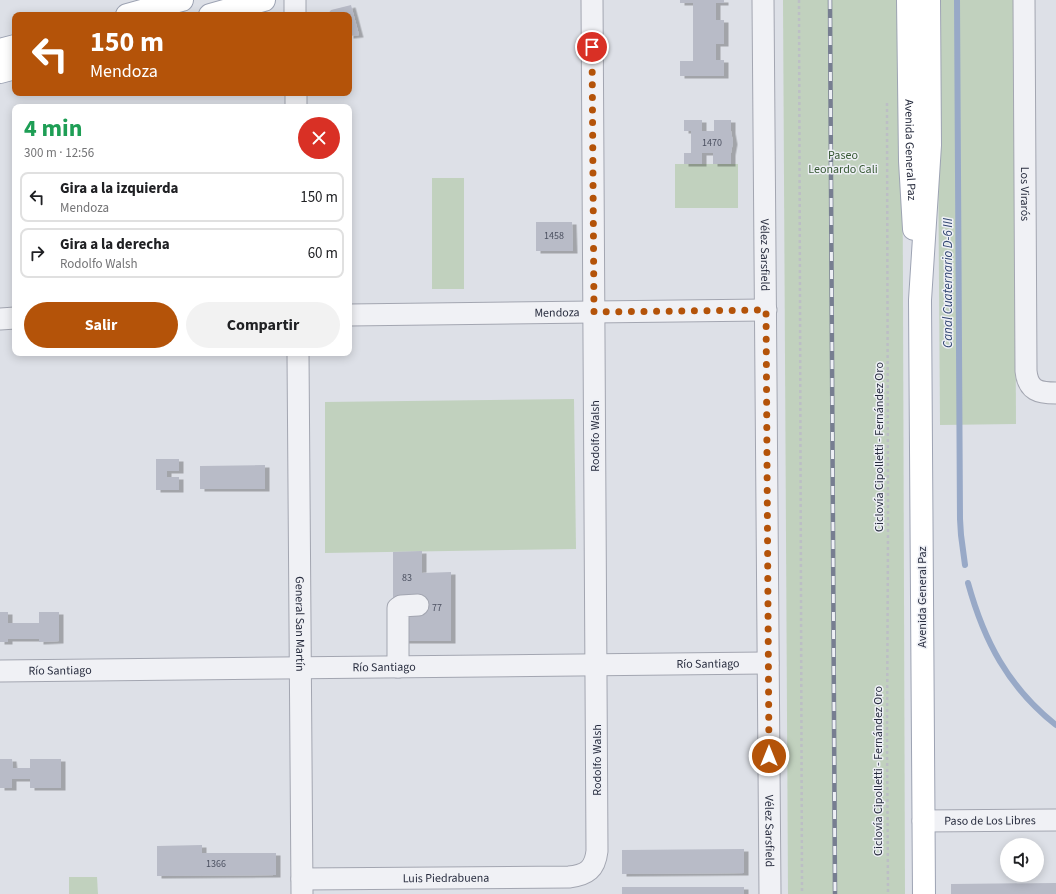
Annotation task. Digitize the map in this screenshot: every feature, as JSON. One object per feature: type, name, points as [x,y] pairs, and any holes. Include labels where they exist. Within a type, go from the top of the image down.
[{"type":"main road","points":[[138,12],[182,0]]},
{"type":"main road","points":[[221,12],[264,0]]},
{"type":"main road","name":"Avenida General Paz","points":[[908,0],[910,180],[920,300]]},
{"type":"main road","name":"Avenida General Paz","points":[[924,894],[920,300],[930,145],[929,0]]},
{"type":"main road","points":[[0,50],[12,47]]},
{"type":"main road","points":[[0,72],[12,69]]},
{"type":"street","points":[[295,0],[295,12]]},
{"type":"street","name":"Rodolfo Walsh","points":[[589,870],[594,865],[598,851],[592,0]]},
{"type":"street","name":"Vélez Sarsfield","points":[[763,0],[770,894]]},
{"type":"street","name":"Los Virarós","points":[[1024,0],[1026,371],[1028,380],[1032,387],[1039,392],[1056,393]]},
{"type":"street","name":"Mendoza","points":[[352,315],[766,310]]},
{"type":"street","points":[[0,318],[12,318]]},
{"type":"street","name":"General San Martín","points":[[298,356],[302,887]]},
{"type":"street","points":[[398,667],[398,608],[401,606],[418,605]]},
{"type":"street","name":"Río Santiago","points":[[0,671],[768,663]]},
{"type":"street","name":"Paso de Los Libres","points":[[923,821],[1056,820]]},
{"type":"street","name":"Luis Piedrabuena","points":[[302,887],[569,877],[583,874],[589,870]]},
{"type":"path","points":[[799,0],[802,894]]},
{"type":"path","name":"Ciclovía Cipolletti - Fernández Oro","points":[[887,103],[888,894]]},
{"type":"green space","name":"Paseo Leonardo Cali","points":[[783,0],[902,0],[905,894],[788,894]]},
{"type":"green space","points":[[937,0],[1014,0],[1016,424],[940,425]]},
{"type":"green space","points":[[675,164],[738,164],[738,208],[675,208]]},
{"type":"green space","points":[[432,178],[464,178],[464,289],[432,289]]},
{"type":"green space","points":[[574,399],[576,549],[325,553],[325,402]]},
{"type":"green space","points":[[69,877],[97,877],[98,894],[69,894]]},
{"type":"building","points":[[680,0],[724,0],[724,3],[716,3],[716,20],[724,20],[724,44],[716,44],[716,60],[724,60],[724,76],[680,76],[680,61],[693,61],[693,3],[680,3]]},
{"type":"building","points":[[351,5],[359,35],[352,36],[352,12],[329,12],[331,10]]},
{"type":"building","points":[[684,120],[702,120],[702,131],[714,131],[714,120],[731,120],[733,142],[731,164],[713,164],[713,153],[702,153],[702,164],[684,164],[684,153],[691,153],[691,131],[684,131]]},
{"type":"building","points":[[536,222],[572,222],[573,251],[536,251]]},
{"type":"building","points":[[156,459],[179,459],[179,471],[167,471],[167,477],[179,477],[179,490],[156,490]]},
{"type":"building","points":[[265,465],[265,489],[200,489],[200,466]]},
{"type":"building","points":[[422,551],[422,573],[451,572],[451,641],[402,641],[393,599],[393,552]]},
{"type":"building","points":[[0,612],[8,612],[8,623],[39,623],[39,612],[59,612],[59,641],[39,642],[39,639],[8,639],[8,642],[0,642]]},
{"type":"building","points":[[0,759],[12,759],[13,768],[30,768],[30,759],[61,759],[61,788],[30,788],[30,779],[12,779],[12,788],[0,788]]},
{"type":"building","points":[[202,845],[202,853],[276,853],[276,875],[157,876],[157,846]]},
{"type":"building","points":[[744,849],[744,873],[622,874],[622,850]]},
{"type":"building","points":[[1056,883],[1056,894],[951,894],[951,884]]},
{"type":"building","points":[[622,887],[744,887],[744,894],[622,894]]},
{"type":"waterway","name":"Canal Cuaternario D-6 III","points":[[957,0],[960,519],[965,565]]},
{"type":"waterway","name":"Canal Cuaternario D-6 III","points":[[968,583],[982,624],[1000,662],[1024,695],[1056,725]]},
{"type":"railway","points":[[830,0],[835,894]]},
{"type":"route","points":[[592,47],[594,312],[766,310],[769,756]]}]
